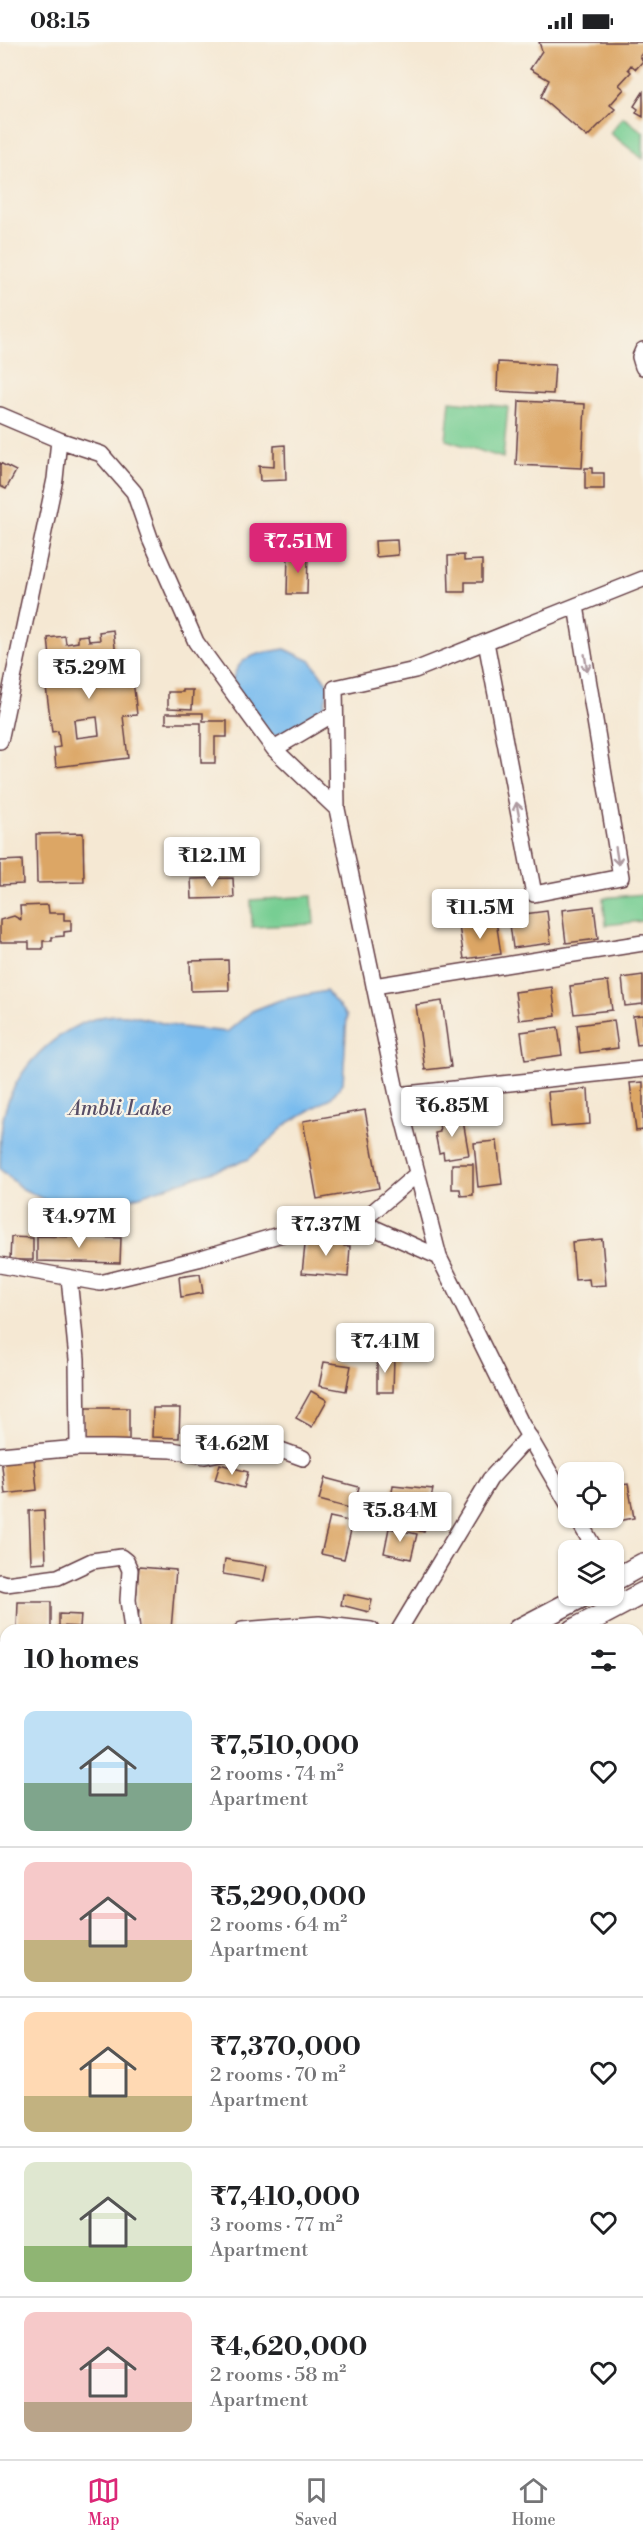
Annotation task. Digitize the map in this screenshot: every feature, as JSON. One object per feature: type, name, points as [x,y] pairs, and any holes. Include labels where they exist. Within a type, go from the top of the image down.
[{"type":"street","points":[[643,350],[640,357],[643,366]]},
{"type":"street","points":[[0,415],[59,440],[101,454],[134,492],[150,538],[196,642],[274,749],[337,809]]},
{"type":"street","points":[[0,741],[55,479],[59,440]]},
{"type":"street","points":[[558,1487],[529,1436],[439,1257],[397,1095],[337,809],[335,688],[415,670],[643,579]]},
{"type":"street","points":[[486,642],[534,894],[621,877],[576,606]]},
{"type":"street","points":[[274,749],[335,713]]},
{"type":"street","points":[[374,986],[643,943]]},
{"type":"street","points":[[397,1095],[643,1069]]},
{"type":"street","points":[[361,1222],[417,1174]]},
{"type":"street","points":[[0,1265],[100,1283],[198,1259],[302,1228],[361,1222],[439,1257]]},
{"type":"street","points":[[69,1278],[77,1359],[78,1448]]},
{"type":"street","points":[[403,1624],[490,1479],[529,1436]]},
{"type":"street","points":[[0,1455],[78,1448],[172,1450],[205,1456],[264,1444],[303,1458]]},
{"type":"street","points":[[0,1582],[6,1584],[58,1577],[92,1561],[121,1557],[126,1561],[130,1570],[128,1600],[131,1624]]},
{"type":"street","points":[[624,1574],[643,1564]]},
{"type":"street","points":[[585,1624],[635,1598]]},
{"type":"street","points":[[529,1624],[564,1606]]},
{"type":"green space","points":[[623,117],[643,132],[643,159],[610,133]]},
{"type":"green space","points":[[450,401],[508,407],[503,458],[446,440]]},
{"type":"green space","points":[[643,894],[643,921],[606,925],[603,898]]},
{"type":"green space","points":[[312,896],[314,924],[252,927],[251,900]]},
{"type":"water","points":[[285,649],[311,661],[329,686],[322,716],[293,736],[267,735],[231,687],[237,668],[243,662],[265,652]]},
{"type":"water","name":"Ambli Lake","points":[[326,991],[347,1016],[343,1083],[331,1098],[288,1123],[249,1159],[98,1210],[53,1204],[21,1188],[0,1169],[3,1118],[16,1084],[40,1053],[71,1029],[108,1016],[127,1015],[181,1027],[227,1032],[252,1011],[280,1000]]},
{"type":"building","points":[[539,42],[643,42],[643,52],[640,56],[643,61],[636,69],[631,65],[628,69],[631,72],[619,85],[624,89],[610,105],[615,109],[587,137],[541,97],[549,80],[530,69],[542,51]]},
{"type":"building","points":[[643,92],[643,117],[636,113],[638,109],[634,106]]},
{"type":"building","points":[[498,362],[555,365],[553,394],[497,391]]},
{"type":"building","points":[[519,401],[585,404],[582,468],[516,465]]},
{"type":"building","points":[[285,445],[286,480],[260,481],[259,466],[274,467],[274,446]]},
{"type":"building","points":[[0,463],[16,471],[6,489],[0,486]]},
{"type":"building","points":[[585,468],[592,468],[592,473],[604,473],[604,489],[585,489]]},
{"type":"building","points":[[397,540],[398,555],[376,557],[375,541]]},
{"type":"building","points":[[288,553],[308,553],[307,594],[287,594]]},
{"type":"building","points":[[464,555],[464,561],[482,560],[482,582],[465,582],[465,592],[449,592],[448,556]]},
{"type":"building","points":[[113,630],[118,673],[132,671],[137,715],[123,716],[128,758],[56,767],[54,748],[60,747],[58,731],[52,732],[46,687],[53,686],[48,638],[65,636],[66,644],[78,642],[78,636],[88,635],[89,641],[100,640],[99,632]],"holes":[[[98,662],[100,679],[78,682],[76,665]],[[97,717],[99,735],[76,738],[74,720]]]},
{"type":"building","points":[[183,690],[193,690],[192,709],[168,708],[168,692],[183,692]]},
{"type":"building","points":[[166,713],[203,713],[203,721],[227,721],[227,737],[215,737],[215,763],[201,763],[201,723],[166,723]]},
{"type":"building","points":[[83,833],[84,882],[37,883],[36,834]]},
{"type":"building","points":[[22,860],[23,884],[0,885],[0,861]]},
{"type":"building","points":[[233,878],[234,898],[192,899],[191,879]]},
{"type":"building","points":[[48,905],[49,913],[64,913],[64,920],[71,920],[71,931],[64,932],[64,936],[52,937],[52,941],[43,941],[43,949],[29,949],[29,942],[0,942],[0,920],[14,916],[21,920],[20,906]]},
{"type":"building","points":[[594,906],[598,939],[566,943],[562,910]]},
{"type":"building","points":[[547,911],[551,943],[513,948],[509,916]]},
{"type":"building","points":[[496,921],[501,954],[464,959],[459,926]]},
{"type":"building","points":[[228,960],[229,990],[191,991],[190,961]]},
{"type":"building","points":[[643,975],[643,1004],[625,1006],[622,978]]},
{"type":"building","points":[[608,981],[612,1010],[574,1014],[570,986]]},
{"type":"building","points":[[552,987],[556,1016],[519,1020],[515,992]]},
{"type":"building","points":[[442,1001],[451,1067],[425,1070],[416,1005]]},
{"type":"building","points":[[643,1015],[643,1044],[637,1045],[633,1016]]},
{"type":"building","points":[[614,1020],[618,1048],[580,1053],[577,1025]]},
{"type":"building","points":[[558,1027],[562,1055],[525,1060],[521,1032]]},
{"type":"building","points":[[643,1082],[643,1130],[636,1131],[630,1083]]},
{"type":"building","points":[[588,1089],[590,1124],[551,1127],[548,1092]]},
{"type":"building","points":[[365,1110],[379,1188],[317,1199],[303,1121]]},
{"type":"building","points":[[462,1115],[469,1155],[444,1159],[443,1152],[439,1153],[435,1133],[440,1132],[439,1122]]},
{"type":"building","points":[[497,1141],[502,1184],[478,1187],[474,1143]]},
{"type":"building","points":[[452,1164],[473,1164],[473,1195],[461,1196],[460,1189],[452,1189]]},
{"type":"building","points":[[37,1236],[121,1238],[120,1263],[37,1261]]},
{"type":"building","points":[[306,1236],[344,1239],[344,1246],[350,1246],[348,1277],[302,1273]]},
{"type":"building","points":[[11,1237],[33,1238],[33,1260],[10,1260]]},
{"type":"building","points":[[602,1239],[606,1285],[590,1286],[589,1279],[575,1280],[572,1242]]},
{"type":"building","points":[[200,1274],[203,1293],[181,1297],[179,1277]]},
{"type":"building","points":[[377,1357],[394,1357],[393,1392],[377,1392]]},
{"type":"building","points":[[324,1362],[351,1366],[346,1391],[319,1386]]},
{"type":"building","points":[[311,1391],[327,1400],[312,1427],[296,1418]]},
{"type":"building","points":[[83,1408],[129,1408],[129,1442],[83,1442]]},
{"type":"building","points":[[153,1408],[180,1408],[179,1438],[152,1437]]},
{"type":"building","points":[[1,1457],[34,1458],[37,1490],[5,1494]]},
{"type":"building","points":[[220,1464],[248,1472],[244,1488],[215,1480]]},
{"type":"building","points":[[325,1478],[359,1487],[353,1509],[319,1500]]},
{"type":"building","points":[[628,1484],[634,1518],[624,1520],[624,1485]]},
{"type":"building","points":[[393,1485],[433,1489],[424,1532],[388,1522]]},
{"type":"building","points":[[44,1510],[46,1562],[31,1563],[29,1511]]},
{"type":"building","points":[[330,1517],[353,1522],[344,1559],[321,1554]]},
{"type":"building","points":[[389,1528],[417,1534],[411,1559],[384,1553]]},
{"type":"building","points":[[225,1559],[267,1566],[264,1581],[223,1574]]},
{"type":"building","points":[[139,1567],[176,1570],[172,1624],[138,1624],[139,1610],[135,1609]]},
{"type":"building","points":[[343,1594],[372,1600],[369,1612],[341,1605]]},
{"type":"building","points":[[18,1602],[51,1602],[51,1624],[17,1624]]},
{"type":"building","points":[[59,1614],[81,1615],[80,1624],[59,1624]]}]
